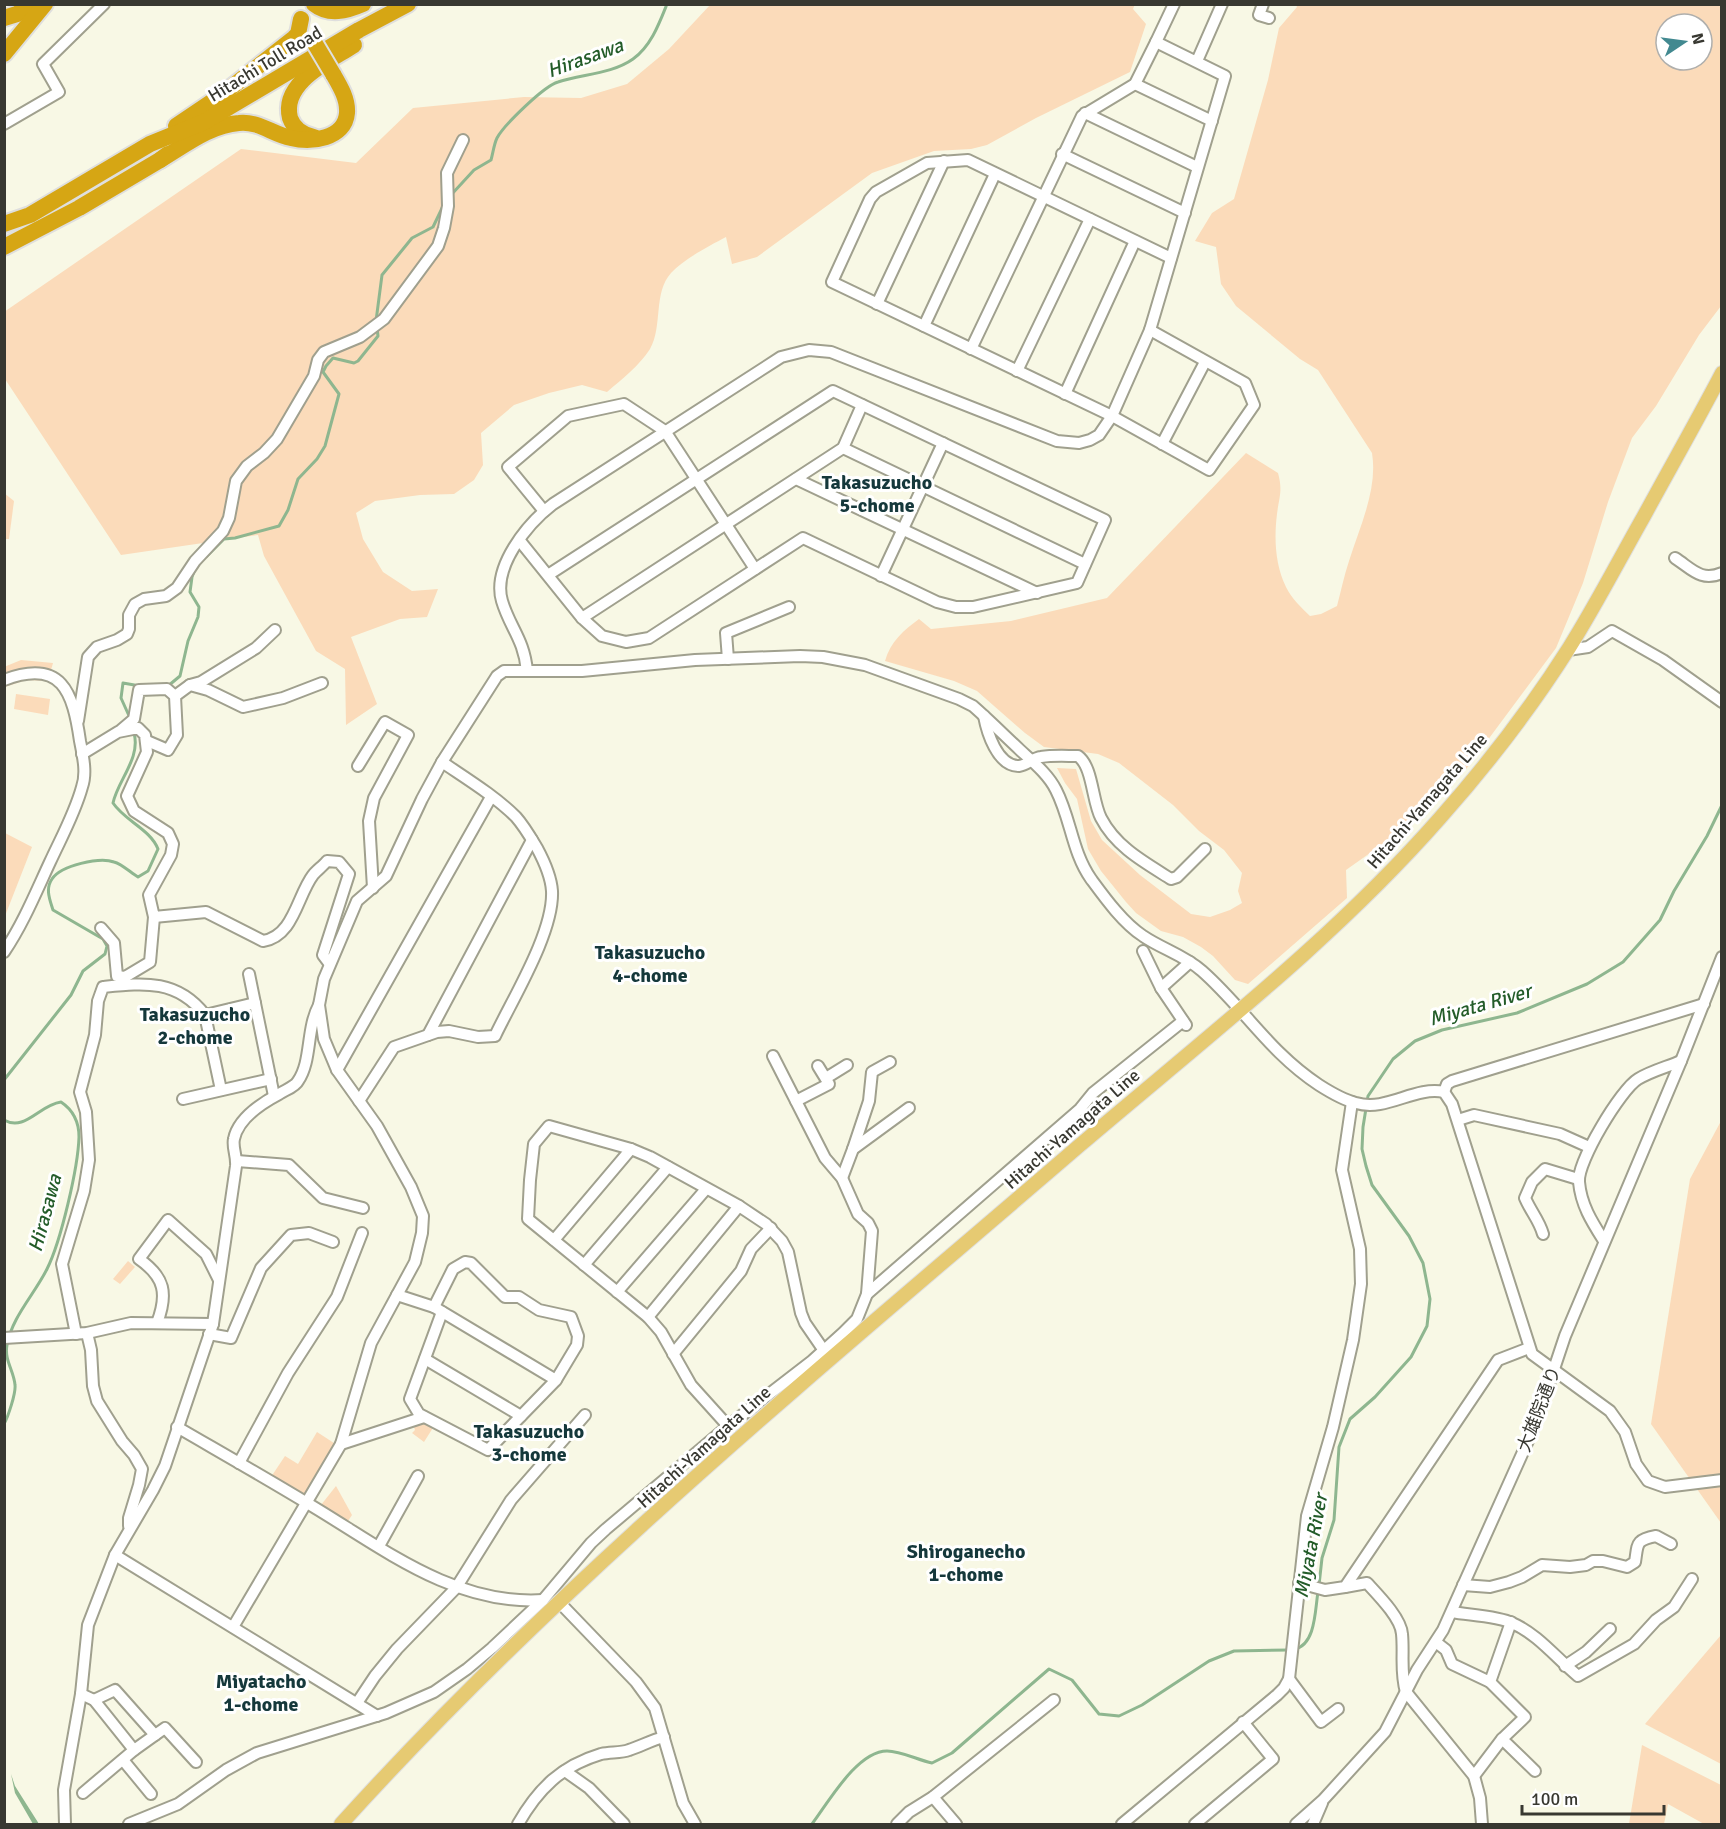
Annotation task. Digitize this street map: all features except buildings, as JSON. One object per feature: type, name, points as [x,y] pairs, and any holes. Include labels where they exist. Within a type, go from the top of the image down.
[{"type":"highway","points":[[4,18],[17,14],[31,4]]},
{"type":"highway","points":[[4,54],[45,4]]},
{"type":"highway","points":[[314,4],[332,12],[347,11],[363,4]]},
{"type":"highway","points":[[323,138],[303,134],[292,123],[289,105],[294,90],[307,77],[387,23],[409,4]]},
{"type":"highway","name":"Hitachi Toll Road","points":[[204,122],[359,30],[409,4]]},
{"type":"highway","points":[[4,247],[80,208],[215,129],[239,123],[258,124],[290,138],[323,138],[331,135],[342,126],[347,112],[344,96],[296,12]]},
{"type":"highway","points":[[4,224],[30,215],[150,144],[219,97],[298,34],[296,12]]},
{"type":"highway","points":[[150,144],[204,122]]},
{"type":"highway","points":[[160,160],[204,122]]},
{"type":"highway","points":[[4,235],[58,218]]},
{"type":"main road","name":"Hitachi-Yamagata Line","points":[[341,1824],[434,1725],[559,1602],[827,1355],[1239,1011],[1357,906],[1439,819],[1526,711],[1568,650],[1722,373]]},
{"type":"street","points":[[4,124],[59,92],[43,64],[104,4]]},
{"type":"street","points":[[971,349],[1062,154],[1085,113],[1135,84],[1174,4]]},
{"type":"street","points":[[1197,61],[1222,4]]},
{"type":"street","points":[[1263,4],[1259,15],[1269,18]]},
{"type":"street","points":[[527,671],[524,650],[506,611],[500,589],[501,576],[504,564],[544,511],[772,362],[791,353],[808,350],[831,352],[1057,441],[1078,443],[1099,435],[1112,416],[1150,330],[1225,76],[1156,42]]},
{"type":"street","points":[[1135,84],[1212,121]]},
{"type":"street","points":[[1085,113],[1197,167]]},
{"type":"street","points":[[78,722],[88,657],[97,647],[122,637],[129,629],[129,615],[135,604],[144,599],[166,596],[177,588],[195,561],[224,531],[229,518],[236,481],[247,466],[277,439],[314,376],[318,360],[324,352],[360,337],[384,319],[438,246],[448,206],[447,173],[463,140]]},
{"type":"street","points":[[1062,154],[1185,213]]},
{"type":"street","points":[[1150,330],[1245,383],[1254,405],[1209,470],[1112,416],[832,282],[870,199],[876,192],[927,163],[944,161],[968,160],[1171,258]]},
{"type":"street","points":[[877,304],[944,161]]},
{"type":"street","points":[[924,326],[995,174]]},
{"type":"street","points":[[1017,371],[1090,219]]},
{"type":"street","points":[[1065,394],[1136,241]]},
{"type":"street","points":[[1162,444],[1205,362]]},
{"type":"street","points":[[520,541],[582,618],[602,636],[626,642],[638,642],[657,634],[803,538],[937,602],[956,607],[973,607],[1077,583],[1105,519],[833,391],[548,575]]},
{"type":"street","points":[[544,511],[508,467],[568,416],[624,404],[665,431],[755,569]]},
{"type":"street","points":[[582,618],[843,448],[862,405]]},
{"type":"street","points":[[881,576],[943,443]]},
{"type":"street","points":[[843,448],[1085,564]]},
{"type":"street","points":[[796,479],[1036,592]]},
{"type":"street","points":[[1675,558],[1700,576],[1709,578],[1722,573]]},
{"type":"street","points":[[728,659],[726,633],[789,607]]},
{"type":"street","points":[[175,696],[255,648],[275,630]]},
{"type":"street","points":[[1568,650],[1588,647],[1612,631],[1663,660],[1722,702]]},
{"type":"street","points":[[65,1824],[64,1790],[81,1694],[88,1625],[115,1555],[165,1466],[211,1329],[220,1283],[237,1161],[234,1139],[241,1124],[255,1111],[274,1096],[298,1083],[305,1065],[312,1017],[319,1005],[329,963],[357,901],[386,876],[442,762],[497,676],[504,671],[582,671],[728,659],[800,656],[848,660],[973,706],[1046,775],[1063,805],[1078,856],[1091,879],[1134,929],[1152,942],[1190,962],[1213,981],[1283,1057],[1301,1073],[1331,1092],[1355,1103],[1374,1105],[1433,1089],[1444,1092],[1450,1098],[1529,1348],[1537,1359],[1610,1410],[1625,1432],[1636,1464],[1648,1481],[1665,1487],[1722,1480]]},
{"type":"street","points":[[4,680],[34,672],[52,676],[67,689],[78,722],[83,784],[27,912],[4,952]]},
{"type":"street","points":[[190,685],[208,690],[243,706],[283,698],[322,683]]},
{"type":"street","points":[[82,754],[130,727],[140,690],[167,688],[175,696],[177,735],[168,750],[147,741]]},
{"type":"street","points":[[984,716],[989,734],[999,753],[1014,765],[1022,766],[1041,757],[1078,756],[1083,759],[1095,803],[1110,832],[1122,846],[1172,879],[1177,877],[1205,849]]},
{"type":"street","points":[[358,766],[385,722],[408,735],[374,798],[369,821],[373,888]]},
{"type":"street","points":[[101,928],[114,943],[117,976],[125,977],[150,962],[154,917],[149,895],[171,855],[173,844],[168,833],[134,811],[127,796],[147,752],[145,735],[130,727]]},
{"type":"street","points":[[359,1101],[394,1047],[428,1035],[449,1031],[478,1037],[495,1036],[548,923],[552,891],[549,875],[532,840],[518,819],[442,762]]},
{"type":"street","points":[[337,1070],[491,797]]},
{"type":"street","points":[[428,1035],[532,840]]},
{"type":"street","points":[[154,917],[206,912],[263,941],[273,940],[288,925],[313,875],[327,861],[339,862],[349,874],[323,955],[329,963]]},
{"type":"street","points":[[867,1294],[1080,1109],[1093,1093],[1185,1024],[1161,988],[1143,951]]},
{"type":"street","name":"大雄院通り","points":[[1296,1824],[1323,1800],[1385,1732],[1418,1670],[1437,1643],[1536,1423],[1565,1336],[1681,1061],[1722,957]]},
{"type":"street","points":[[1161,988],[1190,962]]},
{"type":"street","points":[[249,974],[274,1096]]},
{"type":"street","points":[[129,1530],[129,1518],[142,1469],[97,1401],[93,1386],[92,1350],[81,1333],[62,1264],[84,1191],[89,1160],[86,1112],[80,1092],[95,1035],[98,1001],[103,987],[137,983],[172,988],[196,1003],[205,1015],[221,1090]]},
{"type":"street","points":[[205,1015],[255,1003]]},
{"type":"street","points":[[1444,1092],[1447,1084],[1452,1081],[1704,1004]]},
{"type":"street","points":[[233,1627],[341,1444],[370,1343],[415,1262],[422,1233],[423,1216],[411,1187],[377,1126],[337,1070],[324,1039],[319,1005]]},
{"type":"street","points":[[129,1824],[178,1804],[226,1770],[257,1753],[377,1716],[420,1699],[467,1669],[543,1600],[591,1543],[728,1426],[827,1355],[857,1319],[867,1294],[872,1231],[868,1223],[858,1214],[842,1178],[825,1158],[773,1056]]},
{"type":"street","points":[[1604,1241],[1585,1209],[1578,1179],[1589,1147],[1626,1089],[1638,1079],[1681,1061]]},
{"type":"street","points":[[842,1178],[869,1101],[872,1072],[890,1062]]},
{"type":"street","points":[[826,1078],[847,1065]]},
{"type":"street","points":[[796,1101],[829,1084],[818,1066]]},
{"type":"street","points":[[183,1099],[271,1079]]},
{"type":"street","points":[[1127,1823],[1284,1688],[1289,1679],[1307,1516],[1333,1427],[1353,1340],[1361,1284],[1360,1249],[1342,1170],[1355,1103]]},
{"type":"street","points":[[853,1149],[909,1108]]},
{"type":"street","points":[[1458,1120],[1474,1115],[1560,1134],[1589,1147]]},
{"type":"street","points":[[728,1426],[691,1385],[661,1332],[648,1317],[528,1219],[534,1144],[549,1126],[630,1149],[739,1206],[771,1228],[788,1252],[801,1313],[827,1355]]},
{"type":"street","points":[[554,1240],[630,1149]]},
{"type":"street","points":[[237,1161],[288,1165],[323,1198],[363,1208]]},
{"type":"street","points":[[584,1264],[668,1167]]},
{"type":"street","points":[[1543,1234],[1539,1220],[1525,1198],[1532,1182],[1545,1169],[1578,1179]]},
{"type":"street","points":[[617,1292],[706,1189]]},
{"type":"street","points":[[648,1317],[739,1206]]},
{"type":"street","points":[[157,1323],[163,1307],[164,1293],[151,1267],[139,1259],[168,1220],[206,1254],[220,1283]]},
{"type":"street","points":[[673,1354],[741,1271],[751,1249],[771,1228]]},
{"type":"street","points":[[4,1338],[81,1333],[122,1324],[157,1323],[211,1329],[231,1338],[261,1268],[291,1235],[309,1233],[333,1242]]},
{"type":"street","points":[[239,1463],[288,1373],[337,1297],[362,1233]]},
{"type":"street","points":[[465,1262],[471,1263],[505,1297],[519,1297],[539,1310],[571,1317],[578,1336],[577,1345],[556,1380],[488,1450],[418,1414],[410,1399],[425,1359],[438,1310],[453,1269],[465,1262]]},
{"type":"street","points":[[397,1295],[438,1310],[556,1380]]},
{"type":"street","points":[[1345,1587],[1498,1360],[1529,1348]]},
{"type":"street","points":[[425,1359],[521,1416]]},
{"type":"street","points":[[357,1704],[375,1676],[397,1649],[456,1588],[511,1500],[585,1415]]},
{"type":"street","points":[[341,1444],[424,1417]]},
{"type":"street","points":[[177,1427],[442,1582],[456,1588],[511,1600],[543,1600]]},
{"type":"street","points":[[379,1546],[418,1476]]},
{"type":"street","points":[[633,1507],[646,1523]]},
{"type":"street","points":[[1463,1585],[1490,1587],[1522,1577],[1542,1565],[1570,1567],[1603,1561],[1627,1567],[1635,1562],[1636,1547],[1642,1540],[1656,1536],[1671,1544]]},
{"type":"street","points":[[115,1555],[377,1716]]},
{"type":"street","points":[[1452,1612],[1511,1622],[1533,1636],[1578,1676],[1634,1644],[1656,1620],[1674,1606],[1692,1579]]},
{"type":"street","points":[[1299,1583],[1325,1590],[1367,1582],[1389,1608],[1402,1631],[1401,1676],[1406,1692],[1474,1776],[1480,1798],[1482,1824]]},
{"type":"street","points":[[559,1602],[636,1682],[655,1708],[683,1803],[693,1824]]},
{"type":"street","points":[[1490,1682],[1511,1622]]},
{"type":"street","points":[[1565,1666],[1586,1652],[1610,1629]]},
{"type":"street","points":[[1437,1643],[1446,1650],[1452,1664],[1490,1682],[1525,1717],[1502,1739],[1474,1776]]},
{"type":"street","points":[[1289,1679],[1320,1722],[1338,1709]]},
{"type":"street","points":[[94,1700],[115,1690],[154,1735]]},
{"type":"street","points":[[81,1694],[94,1700],[134,1750]]},
{"type":"street","points":[[897,1824],[909,1812],[933,1797],[1054,1700]]},
{"type":"street","points":[[1195,1824],[1273,1759],[1243,1722]]},
{"type":"street","points":[[83,1793],[134,1750],[165,1728],[196,1762]]},
{"type":"street","points":[[518,1824],[538,1793],[554,1777],[589,1758],[615,1751],[626,1751],[664,1737]]},
{"type":"street","points":[[1502,1739],[1534,1771]]},
{"type":"street","points":[[123,1760],[151,1794]]},
{"type":"street","points":[[565,1771],[589,1788],[624,1824]]},
{"type":"street","points":[[933,1797],[956,1824]]},
{"type":"street","points":[[1313,1824],[1323,1800]]},
{"type":"shaded area","points":[[1135,4],[1133,9],[1146,24],[1130,72],[987,145],[971,149],[934,151],[872,173],[757,257],[732,264],[726,237],[690,258],[671,273],[662,290],[654,340],[650,349],[636,367],[607,392],[582,385],[514,405],[481,433],[483,465],[474,480],[454,494],[420,495],[375,501],[356,513],[363,539],[383,572],[412,591],[438,589],[427,617],[400,619],[351,637],[377,704],[346,725],[345,669],[316,651],[264,556],[258,535],[121,555],[5,379],[4,312],[241,149],[356,163],[413,108],[524,97],[581,98],[627,84],[669,49],[710,5]]},
{"type":"shaded area","points":[[1716,4],[1722,7],[1721,306],[1699,335],[1656,406],[1632,438],[1608,502],[1583,583],[1556,648],[1467,768],[1438,798],[1387,841],[1346,870],[1347,898],[1248,984],[1235,980],[1213,956],[1201,947],[1183,937],[1161,931],[1136,913],[1126,902],[1101,871],[1088,849],[1077,799],[1057,768],[1076,769],[1091,821],[1102,840],[1140,875],[1191,914],[1210,917],[1242,903],[1238,891],[1242,873],[1224,850],[1199,831],[1173,805],[1119,763],[1098,754],[1044,747],[977,691],[954,681],[885,661],[898,637],[919,619],[931,629],[1011,621],[1107,598],[1246,453],[1278,473],[1280,489],[1276,523],[1276,551],[1282,579],[1288,591],[1310,616],[1321,614],[1337,606],[1370,494],[1372,453],[1318,370],[1300,359],[1236,306],[1221,284],[1216,247],[1195,241],[1212,213],[1234,199],[1268,80],[1279,28],[1297,7],[1296,5]]},
{"type":"shaded area","points":[[4,493],[14,501],[9,539],[5,539]]},
{"type":"shaded area","points":[[21,660],[53,663],[48,681],[26,680],[5,687],[4,667]]},
{"type":"shaded area","points":[[16,694],[50,699],[48,715],[14,709]]},
{"type":"shaded area","points":[[5,833],[32,847],[5,916]]},
{"type":"shaded area","points":[[1721,1121],[1721,1523],[1651,1424],[1690,1179]]},
{"type":"shaded area","points":[[128,1261],[135,1267],[120,1284],[113,1279]]},
{"type":"shaded area","points":[[412,1421],[436,1423],[424,1442],[412,1433],[415,1430]]},
{"type":"shaded area","points":[[317,1432],[337,1445],[306,1496],[271,1477],[285,1456],[298,1464]]},
{"type":"shaded area","points":[[336,1486],[352,1515],[348,1521],[321,1505]]},
{"type":"shaded area","points":[[1721,1635],[1721,1764],[1645,1724]]},
{"type":"shaded area","points":[[1642,1745],[1721,1785],[1721,1824],[1704,1824],[1668,1804],[1664,1824],[1629,1824]]},
{"type":"shaded area","points":[[11,1774],[15,1786],[39,1824],[33,1824],[15,1793]]},
{"type":"waterway","name":"Hirasawa","points":[[451,195],[474,170],[491,160],[496,140],[501,132],[544,91],[567,79],[616,68],[639,54],[654,34],[667,4]]},
{"type":"waterway","name":"Hirasawa","points":[[376,321],[382,275],[412,238],[433,227],[445,202]]},
{"type":"waterway","name":"Hirasawa","points":[[207,556],[224,539],[279,526],[288,510],[298,479],[317,459],[325,446],[339,394],[323,372],[333,358],[354,363],[358,361],[378,336],[377,328]]},
{"type":"waterway","name":"Hirasawa","points":[[168,686],[180,676],[188,641],[198,617],[199,607],[190,592],[195,569]]},
{"type":"waterway","name":"Hirasawa","points":[[130,718],[121,698],[123,683],[140,686]]},
{"type":"waterway","name":"Hirasawa","points":[[4,1080],[71,995],[83,971],[105,954],[107,946],[103,939],[53,910],[48,891],[52,879],[72,866],[91,861],[117,863],[138,877],[148,871],[158,849],[149,836],[113,803],[132,760],[134,733]]},
{"type":"waterway","name":"Miyata River","points":[[1319,1585],[1322,1558],[1334,1520],[1339,1447],[1350,1419],[1375,1397],[1411,1357],[1427,1326],[1430,1299],[1423,1263],[1409,1236],[1372,1185],[1366,1166],[1362,1149],[1368,1096],[1393,1059],[1415,1041],[1442,1030],[1517,1013],[1587,984],[1623,962],[1660,920],[1722,805]]},
{"type":"waterway","name":"Hirasawa","points":[[4,1120],[19,1123],[61,1102],[74,1117],[79,1137],[76,1167],[58,1241],[42,1279],[18,1316],[7,1345],[7,1356],[15,1389],[4,1424]]},
{"type":"waterway","name":"Miyata River","points":[[1295,1649],[1302,1646],[1311,1633],[1318,1592]]},
{"type":"waterway","name":"Miyata River","points":[[812,1824],[844,1780],[865,1759],[876,1753],[887,1751],[898,1752],[932,1763],[952,1753],[1049,1669],[1072,1680],[1099,1714],[1119,1716],[1142,1705],[1209,1661],[1234,1651],[1289,1650]]},
{"type":"district","name":"Takasuzucho 5-chome","points":[[877,494]]},
{"type":"district","name":"Takasuzucho 4-chome","points":[[650,964]]},
{"type":"district","name":"Takasuzucho 2-chome","points":[[195,1026]]},
{"type":"district","name":"Takasuzucho 3-chome","points":[[529,1442]]},
{"type":"district","name":"Shiroganecho 1-chome","points":[[966,1562]]},
{"type":"district","name":"Miyatacho 1-chome","points":[[261,1692]]}]
